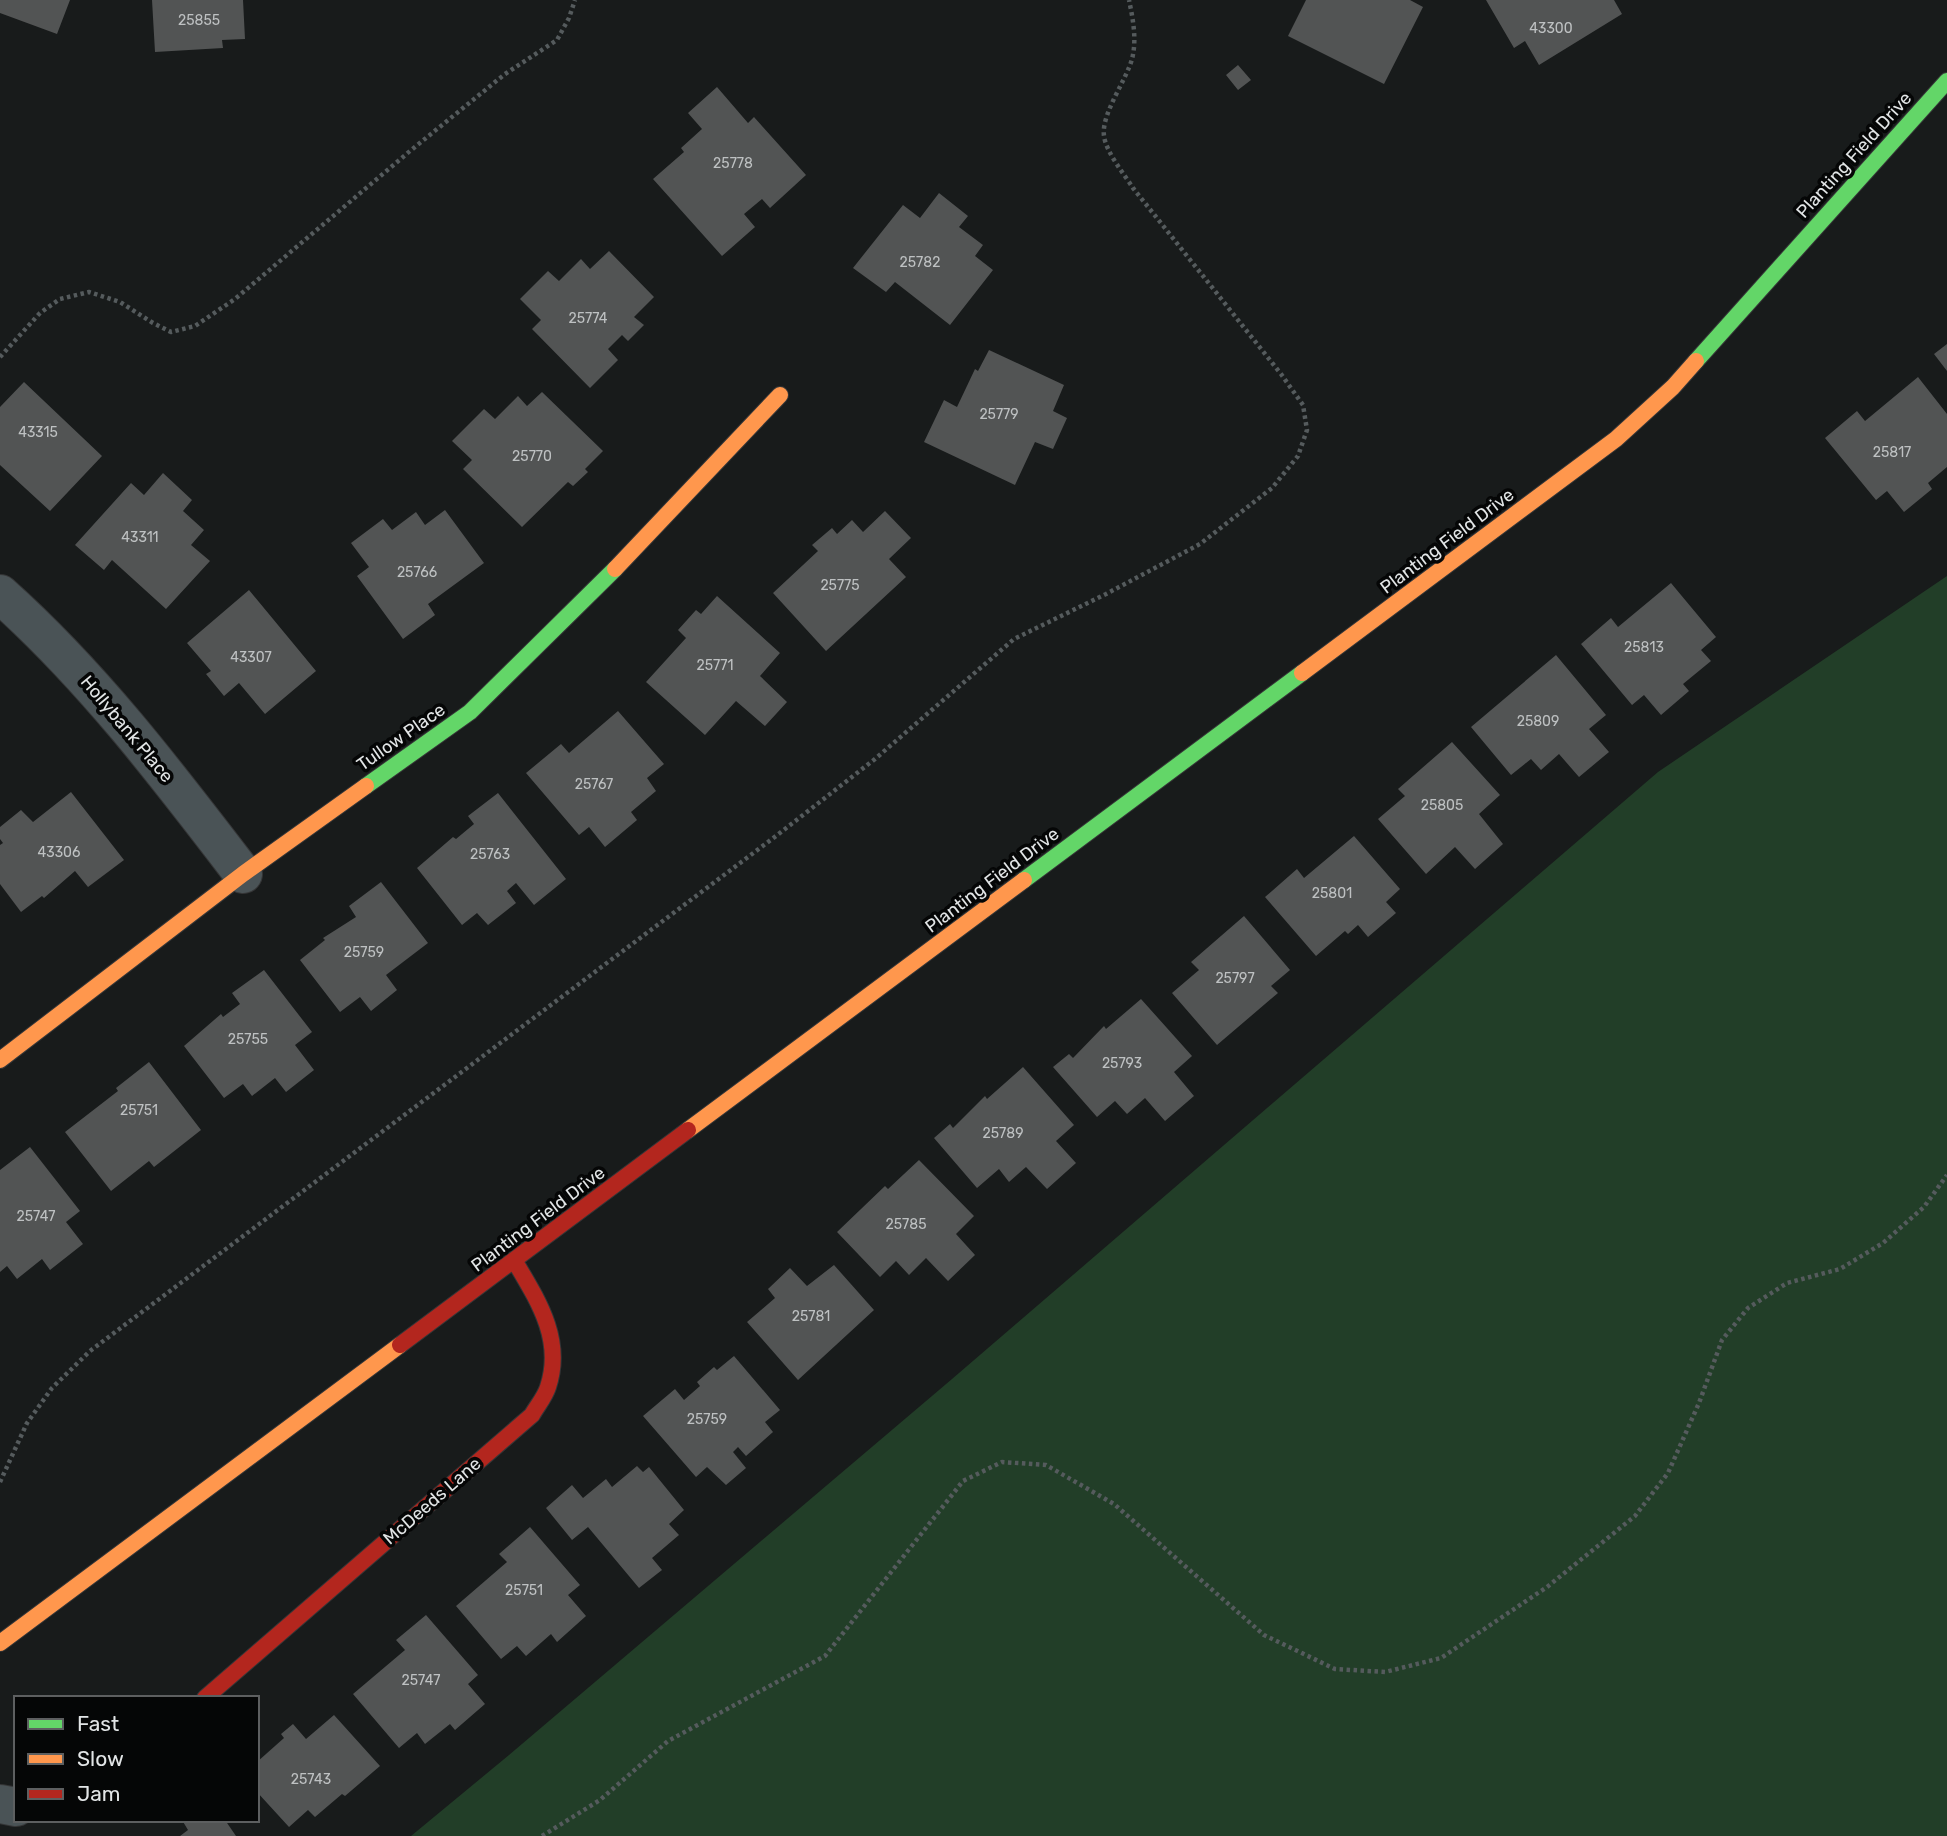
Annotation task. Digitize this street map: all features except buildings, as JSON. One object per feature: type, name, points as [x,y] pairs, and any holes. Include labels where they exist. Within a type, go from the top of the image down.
[{"type":"street","name":"Planting Field Drive","points":[[0,1643],[1616,439],[1674,387],[1947,80]]},
{"type":"street","name":"Tullow Place","points":[[0,1060],[243,874],[470,712],[617,567],[780,395]]},
{"type":"street","name":"Hollybank Place","points":[[0,594],[79,672],[139,739],[243,874]]},
{"type":"street","name":"McDeeds Lane","points":[[207,1696],[532,1415],[548,1387],[554,1353],[549,1322],[514,1260]]},
{"type":"path","points":[[0,357],[40,313],[60,299],[89,292],[121,302],[153,323],[171,331],[195,326],[235,299],[410,150],[505,74],[557,40],[576,0]]},
{"type":"path","points":[[0,1482],[27,1423],[52,1388],[90,1351],[776,836],[874,759],[1014,639],[1200,544],[1272,488],[1297,456],[1307,430],[1303,405],[1282,374],[1133,188],[1115,161],[1104,135],[1132,58],[1134,25],[1129,0]]},
{"type":"path","points":[[542,1836],[600,1800],[668,1741],[825,1656],[963,1481],[1002,1462],[1046,1465],[1114,1504],[1264,1635],[1335,1669],[1385,1672],[1441,1658],[1547,1587],[1635,1516],[1668,1473],[1699,1403],[1722,1340],[1748,1308],[1787,1283],[1840,1269],[1883,1244],[1924,1207],[1947,1175]]},
{"type":"green space","points":[[1947,576],[1947,1836],[411,1836],[952,1379],[1658,772]]},
{"type":"traffic: fast","points":[[1696,361],[1947,81]]},
{"type":"traffic: fast","points":[[366,786],[470,712],[615,569]]},
{"type":"traffic: fast","points":[[1024,880],[1302,673]]},
{"type":"traffic: slow","points":[[1302,673],[1616,439],[1673,387],[1696,361]]},
{"type":"traffic: slow","points":[[615,569],[780,395]]},
{"type":"traffic: slow","points":[[0,1060],[243,874],[366,786]]},
{"type":"traffic: slow","points":[[688,1130],[1024,880]]},
{"type":"traffic: slow","points":[[0,1643],[400,1345]]},
{"type":"traffic: jam","points":[[400,1345],[688,1130]]},
{"type":"traffic: jam","points":[[207,1696],[532,1415],[548,1387],[553,1352],[546,1320],[514,1260]]}]
